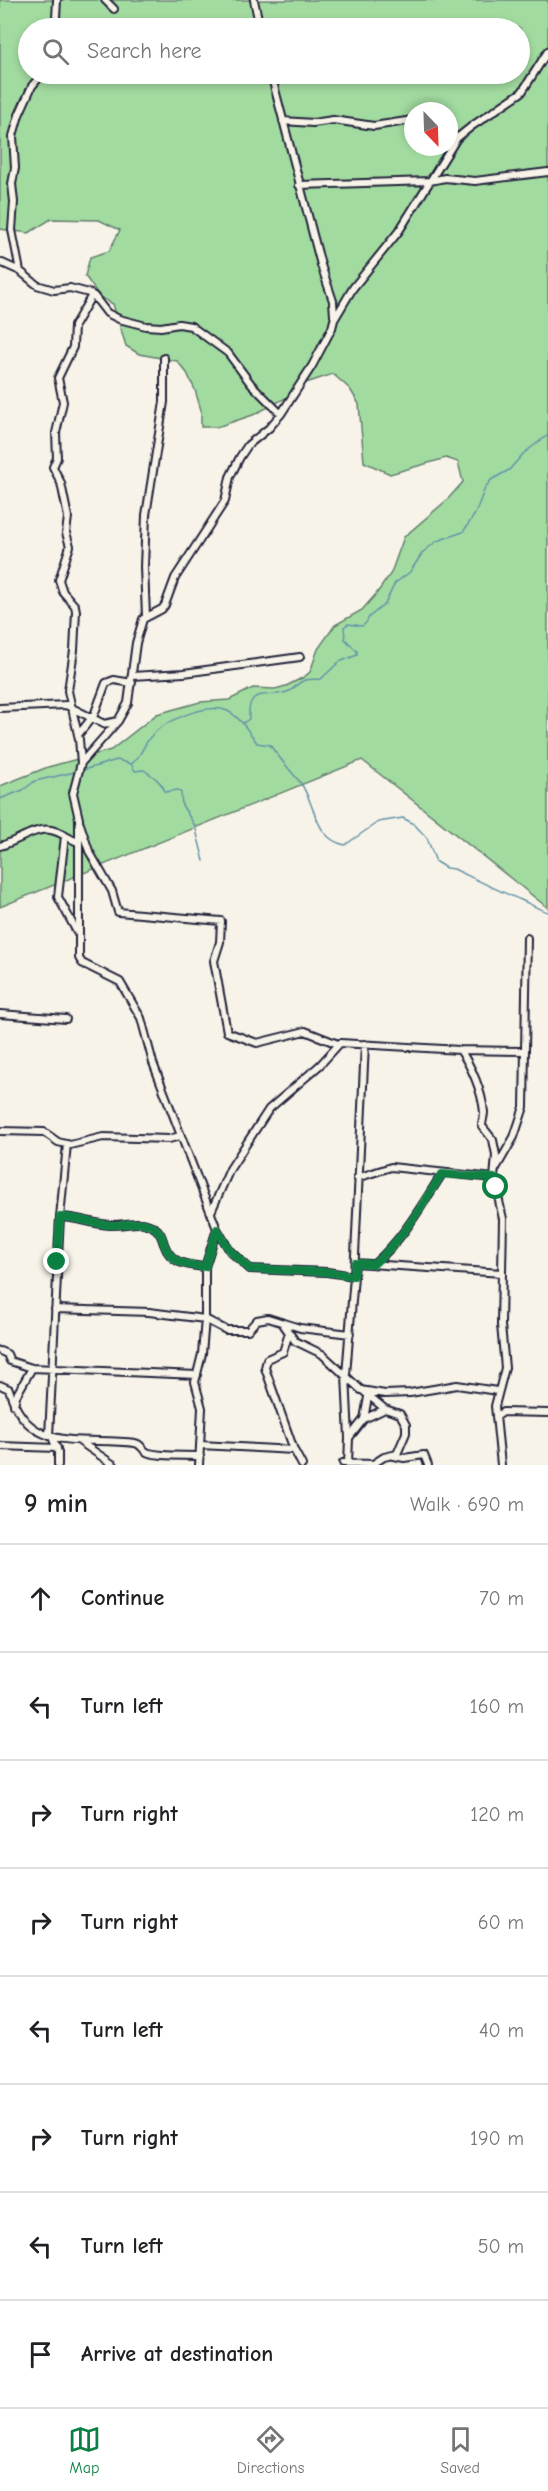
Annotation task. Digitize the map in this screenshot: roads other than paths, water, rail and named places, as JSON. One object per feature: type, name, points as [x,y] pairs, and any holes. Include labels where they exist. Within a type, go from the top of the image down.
[{"type":"street","points":[[56,18],[57,0]]},
{"type":"street","points":[[105,0],[114,9]]},
{"type":"street","points":[[254,0],[258,18]]},
{"type":"street","points":[[530,79],[548,51]]},
{"type":"street","points":[[20,271],[12,230],[14,202],[12,184],[15,168],[13,136],[19,115],[34,84]]},
{"type":"street","points":[[274,84],[333,302],[334,320]]},
{"type":"street","points":[[458,137],[522,92],[527,84]]},
{"type":"street","points":[[283,121],[313,123],[333,120],[374,126],[404,121]]},
{"type":"street","points":[[146,616],[162,609],[165,605],[175,578],[225,501],[230,477],[240,457],[248,445],[281,414],[320,352],[334,320],[353,288],[399,231],[446,156]]},
{"type":"street","points":[[300,184],[430,181],[445,178],[485,180],[548,172]]},
{"type":"street","points":[[0,262],[20,271],[37,285],[54,290],[70,288],[92,295],[107,313],[118,319],[146,326],[161,327],[179,324],[194,328],[228,353],[251,384],[281,414]]},
{"type":"street","points":[[92,295],[75,326],[74,347],[57,378],[63,402],[56,433],[57,458],[53,467],[62,483],[68,518],[66,533],[70,546],[59,580],[63,592],[75,606],[76,611],[74,657],[68,684],[81,763],[73,793],[88,851],[112,891],[118,912],[221,921],[220,942],[214,961],[227,1032],[257,1043],[305,1031],[338,1044],[525,1051]]},
{"type":"street","points":[[81,763],[118,721],[128,703],[140,626],[146,616],[146,515],[164,402],[164,358]]},
{"type":"street","points":[[78,735],[92,718],[106,683],[114,680],[132,680],[300,657]]},
{"type":"street","points":[[0,708],[70,706],[104,724],[118,721]]},
{"type":"street","points":[[79,819],[80,961],[120,982],[141,1018],[153,1063],[180,1136],[217,1229],[230,1251],[250,1269],[327,1272],[354,1276]]},
{"type":"street","points":[[0,846],[41,830],[48,830],[78,842]]},
{"type":"street","points":[[65,836],[58,897],[79,935]]},
{"type":"street","points":[[494,1175],[509,1149],[524,1107],[527,938]]},
{"type":"street","points":[[0,1014],[66,1019]]},
{"type":"street","points":[[211,1214],[213,1204],[230,1169],[268,1109],[320,1065],[338,1044]]},
{"type":"street","points":[[365,1044],[357,1178],[355,1263],[346,1375],[349,1438],[344,1463],[373,1464],[384,1457],[404,1458],[424,1455],[428,1465]]},
{"type":"street","points":[[460,1050],[477,1085],[484,1111],[483,1126],[493,1140],[494,1175],[503,1219],[501,1336],[505,1368],[497,1391],[496,1417],[501,1465]]},
{"type":"street","points":[[0,1131],[44,1132],[58,1142],[76,1145],[103,1137],[169,1139],[180,1136]]},
{"type":"street","points":[[58,1465],[57,1448],[51,1436],[51,1369],[60,1217],[67,1144]]},
{"type":"street","points":[[357,1178],[391,1167],[442,1174],[494,1175]]},
{"type":"street","points":[[374,1264],[391,1249],[420,1210],[442,1174]]},
{"type":"street","points":[[60,1217],[75,1217],[108,1226],[135,1222],[149,1225],[158,1230],[168,1254],[173,1259],[184,1265],[205,1267]]},
{"type":"street","points":[[199,1465],[202,1408],[196,1392],[205,1319],[205,1267],[217,1229]]},
{"type":"street","points":[[355,1263],[502,1273]]},
{"type":"street","points":[[56,1309],[149,1312],[205,1319],[222,1329],[230,1330],[248,1330],[257,1320],[264,1318],[300,1328],[350,1335]]},
{"type":"street","points":[[283,1323],[295,1341],[322,1354],[368,1396],[385,1409],[400,1414],[406,1425],[406,1432],[399,1451],[394,1456]]},
{"type":"street","points":[[289,1333],[284,1352],[267,1359],[265,1368],[294,1450],[302,1465]]},
{"type":"street","points":[[0,1351],[7,1354],[10,1360],[32,1368],[197,1375]]},
{"type":"street","points":[[14,1406],[16,1396],[32,1368]]},
{"type":"street","points":[[361,1390],[385,1394],[457,1385],[497,1391]]},
{"type":"street","points":[[0,1386],[9,1389],[18,1414],[37,1432],[78,1440],[139,1443],[149,1453],[200,1456]]},
{"type":"street","points":[[364,1419],[368,1396]]},
{"type":"street","points":[[349,1438],[364,1419],[385,1409]]},
{"type":"street","points":[[496,1417],[503,1412],[548,1413]]},
{"type":"street","points":[[78,1440],[114,1465]]},
{"type":"street","points":[[200,1445],[294,1450]]},
{"type":"street","points":[[0,1446],[57,1448]]},
{"type":"waterway","points":[[243,723],[249,719],[249,708],[255,697],[280,694],[292,690],[305,680],[321,679],[339,662],[357,655],[357,651],[345,639],[344,627],[348,624],[362,626],[366,623],[369,617],[385,604],[395,583],[410,572],[423,552],[437,541],[463,532],[475,514],[485,488],[491,480],[509,470],[524,453],[548,435]]},
{"type":"waterway","points":[[83,770],[117,760],[131,764],[138,758],[152,735],[166,724],[197,711],[225,710],[239,719],[257,743],[270,745],[300,782],[327,836],[345,845],[378,822],[403,818],[414,824],[427,838],[436,862],[548,912]]},
{"type":"waterway","points":[[131,764],[135,771],[144,770],[154,777],[165,792],[178,790],[181,793],[182,805],[195,826],[204,861]]},
{"type":"waterway","points":[[0,799],[23,790],[35,781],[75,772]]}]
